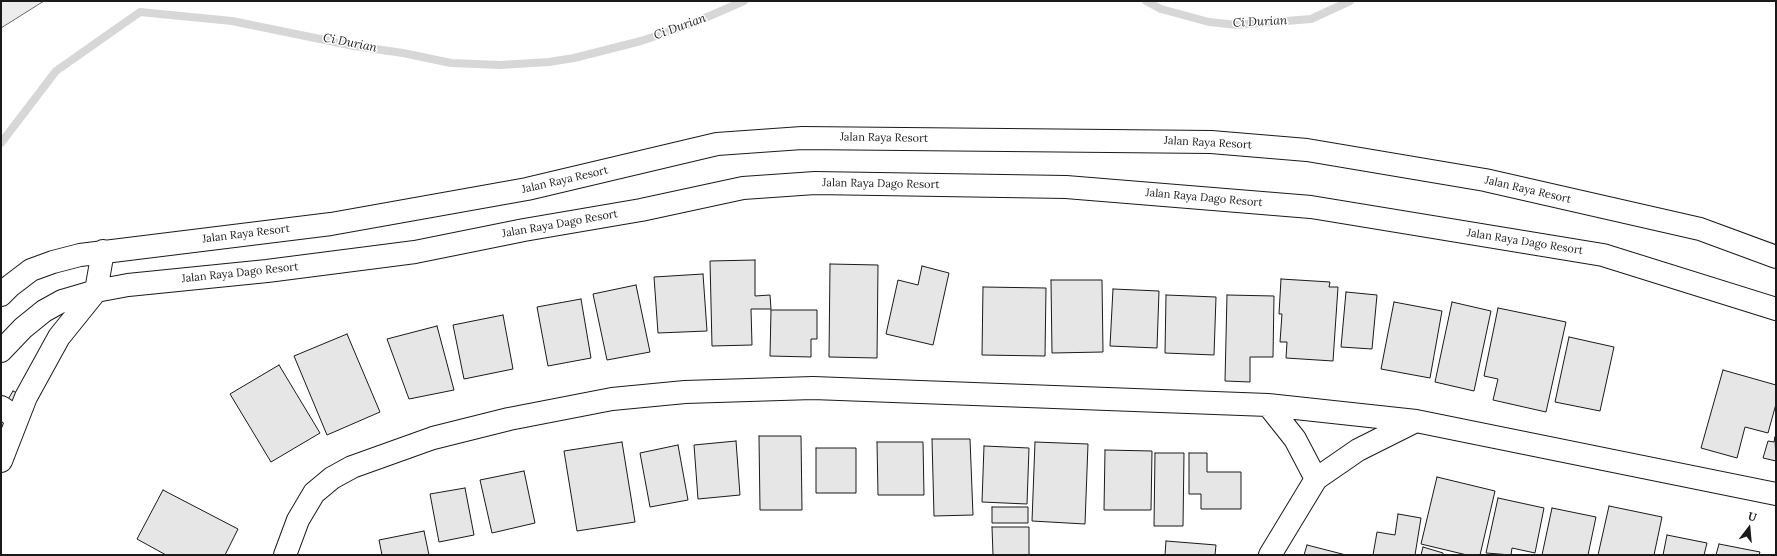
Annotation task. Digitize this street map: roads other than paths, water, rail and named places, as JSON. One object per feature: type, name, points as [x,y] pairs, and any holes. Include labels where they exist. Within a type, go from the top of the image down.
[{"type":"street","name":"Jalan Raya Resort","points":[[1,295],[10,286],[32,270],[53,262],[103,251],[331,224],[526,189],[717,144],[802,138],[1211,142],[1307,150],[1485,180],[1700,229],[1776,257]]},
{"type":"street","name":"Jalan Raya Dago Resort","points":[[1,351],[23,328],[44,311],[62,301],[96,291],[128,285],[267,271],[415,252],[524,230],[641,210],[743,188],[815,183],[1066,187],[1311,207],[1603,255],[1776,309]]},
{"type":"street","points":[[1,461],[9,414],[26,397],[59,337],[96,291],[103,251]]},
{"type":"street","points":[[285,555],[298,520],[314,493],[332,478],[352,467],[433,438],[509,419],[612,399],[685,392],[813,388],[1268,405],[1416,421],[1776,494]]},
{"type":"street","points":[[1268,405],[1295,439],[1316,479]]},
{"type":"street","points":[[1270,555],[1316,479],[1358,450],[1416,421]]},
{"type":"waterway","name":"Ci Durian","points":[[1,143],[56,71],[140,12],[232,21],[354,46],[403,53],[451,63],[500,65],[549,62],[574,58],[641,41],[691,24],[744,1]]},
{"type":"waterway","name":"Ci Durian","points":[[1146,1],[1161,9],[1209,22],[1237,25],[1311,19],[1350,1]]}]
